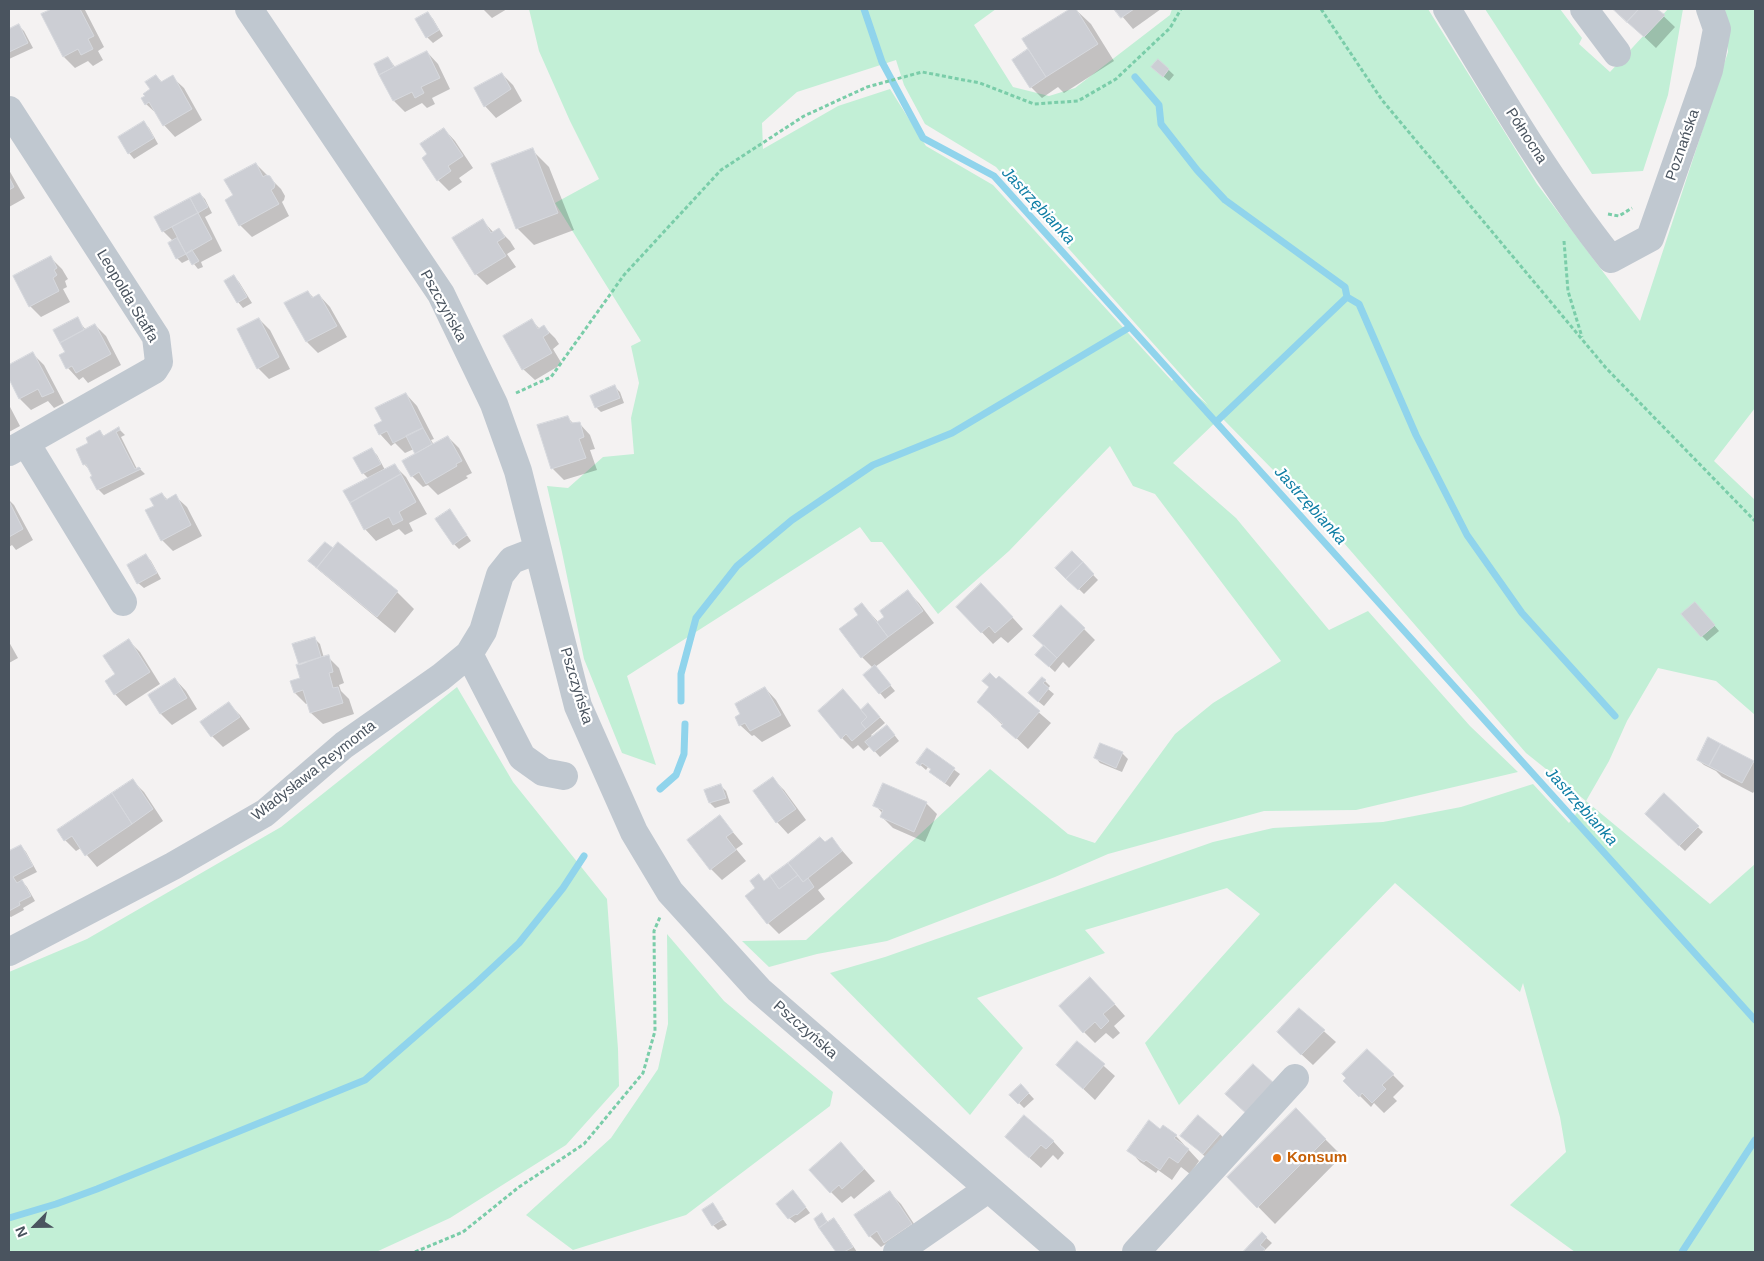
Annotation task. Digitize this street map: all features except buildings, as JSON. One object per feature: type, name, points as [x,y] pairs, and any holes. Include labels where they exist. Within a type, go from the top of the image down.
[{"type":"street","name":"Pszczyńska","points":[[249,9],[441,294],[494,404],[518,471],[578,706],[634,832],[670,892],[759,990],[1062,1252]]},
{"type":"street","name":"Północna","points":[[1447,9],[1508,109],[1578,216],[1611,259]]},
{"type":"street","points":[[1584,9],[1618,53]]},
{"type":"street","name":"Poznańska","points":[[1611,259],[1650,238],[1709,70],[1717,28],[1710,9]]},
{"type":"street","name":"Leopolda Staffa","points":[[9,110],[156,337],[159,356],[159,362],[154,370],[18,447]]},
{"type":"street","points":[[18,447],[123,602]]},
{"type":"street","name":"Władysława Reymonta","points":[[9,952],[173,866],[265,813],[344,745],[441,677],[469,654],[483,630],[500,575],[512,560],[538,550]]},
{"type":"street","points":[[469,654],[522,757],[543,772],[564,776]]},
{"type":"street","points":[[1136,1252],[1295,1078]]},
{"type":"street","points":[[897,1252],[988,1189]]},
{"type":"path","points":[[494,404],[551,377],[624,275],[721,170],[804,116],[867,87],[922,72],[980,83],[1034,104],[1078,101],[1116,79],[1170,28],[1181,9]]},
{"type":"path","points":[[1321,9],[1382,100],[1606,368],[1755,521]]},
{"type":"path","points":[[1583,340],[1568,291],[1564,237],[1578,216],[1590,203],[1602,213],[1619,216],[1637,205]]},
{"type":"path","points":[[415,1252],[463,1232],[519,1187],[584,1144],[643,1073],[655,1031],[654,930],[670,892]]},
{"type":"green space","points":[[529,9],[996,9],[974,25],[1013,87],[1049,96],[1075,88],[1170,15],[1172,9],[1428,9],[1537,184],[1640,321],[1728,52],[1725,9],[1755,9],[1755,408],[1714,461],[1755,500],[1755,715],[1716,681],[1658,668],[1627,721],[1609,761],[1586,801],[1526,753],[1337,535],[1221,417],[1173,463],[1236,518],[1329,630],[1368,611],[1470,726],[1518,772],[1356,810],[1264,811],[1108,854],[1055,877],[887,941],[817,954],[769,967],[742,941],[806,940],[990,769],[1068,834],[1095,843],[1175,734],[1213,703],[1281,661],[1155,494],[1133,486],[1110,446],[1009,551],[938,614],[882,542],[871,542],[860,527],[627,676],[656,765],[622,753],[584,659],[547,486],[568,488],[603,457],[634,454],[631,418],[639,383],[631,346],[641,341],[555,203],[599,179],[570,121],[539,51]],"holes":[[[896,60],[904,85],[925,124],[996,167],[1208,405],[1175,377],[1172,381],[993,185],[926,146],[890,89],[838,106],[763,149],[762,123],[797,92]]]},
{"type":"green space","points":[[1485,9],[1560,9],[1582,38],[1579,44],[1610,72],[1668,9],[1683,9],[1668,95],[1643,171],[1592,174]]},
{"type":"green space","points":[[457,687],[513,782],[607,899],[619,1086],[566,1145],[450,1218],[376,1252],[9,1252],[9,972],[87,939],[281,827]]},
{"type":"green space","points":[[1533,784],[1569,823],[1586,801],[1710,904],[1755,864],[1755,1252],[1575,1252],[1510,1205],[1566,1152],[1560,1117],[1523,983],[1520,992],[1395,883],[1179,1105],[1145,1043],[1260,914],[1227,888],[1085,930],[1105,953],[977,998],[1023,1048],[970,1115],[830,973],[885,957],[1213,842],[1273,828],[1383,822],[1461,807]]},
{"type":"green space","points":[[667,934],[724,1001],[833,1092],[830,1106],[686,1215],[573,1250],[526,1215],[611,1138],[658,1069],[668,1024]]},
{"type":"waterway","name":"Jastrzębianka","points":[[864,9],[882,62],[923,138],[994,176],[1755,1020]]},
{"type":"waterway","points":[[1135,77],[1159,105],[1161,124],[1197,170],[1225,200],[1345,287],[1347,297]]},
{"type":"waterway","points":[[1347,297],[1359,304],[1416,435],[1467,535],[1522,613],[1615,716]]},
{"type":"waterway","points":[[1216,422],[1347,297]]},
{"type":"waterway","points":[[681,701],[681,674],[696,618],[737,566],[792,520],[873,465],[952,433],[1130,327]]},
{"type":"waterway","points":[[660,789],[676,775],[684,754],[685,724]]},
{"type":"waterway","points":[[9,1218],[97,1189],[365,1080],[519,943],[563,888],[584,856]]},
{"type":"waterway","points":[[1682,1252],[1755,1140]]},
{"type":"place","name":"Konsum","points":[[1277,1158]]}]
